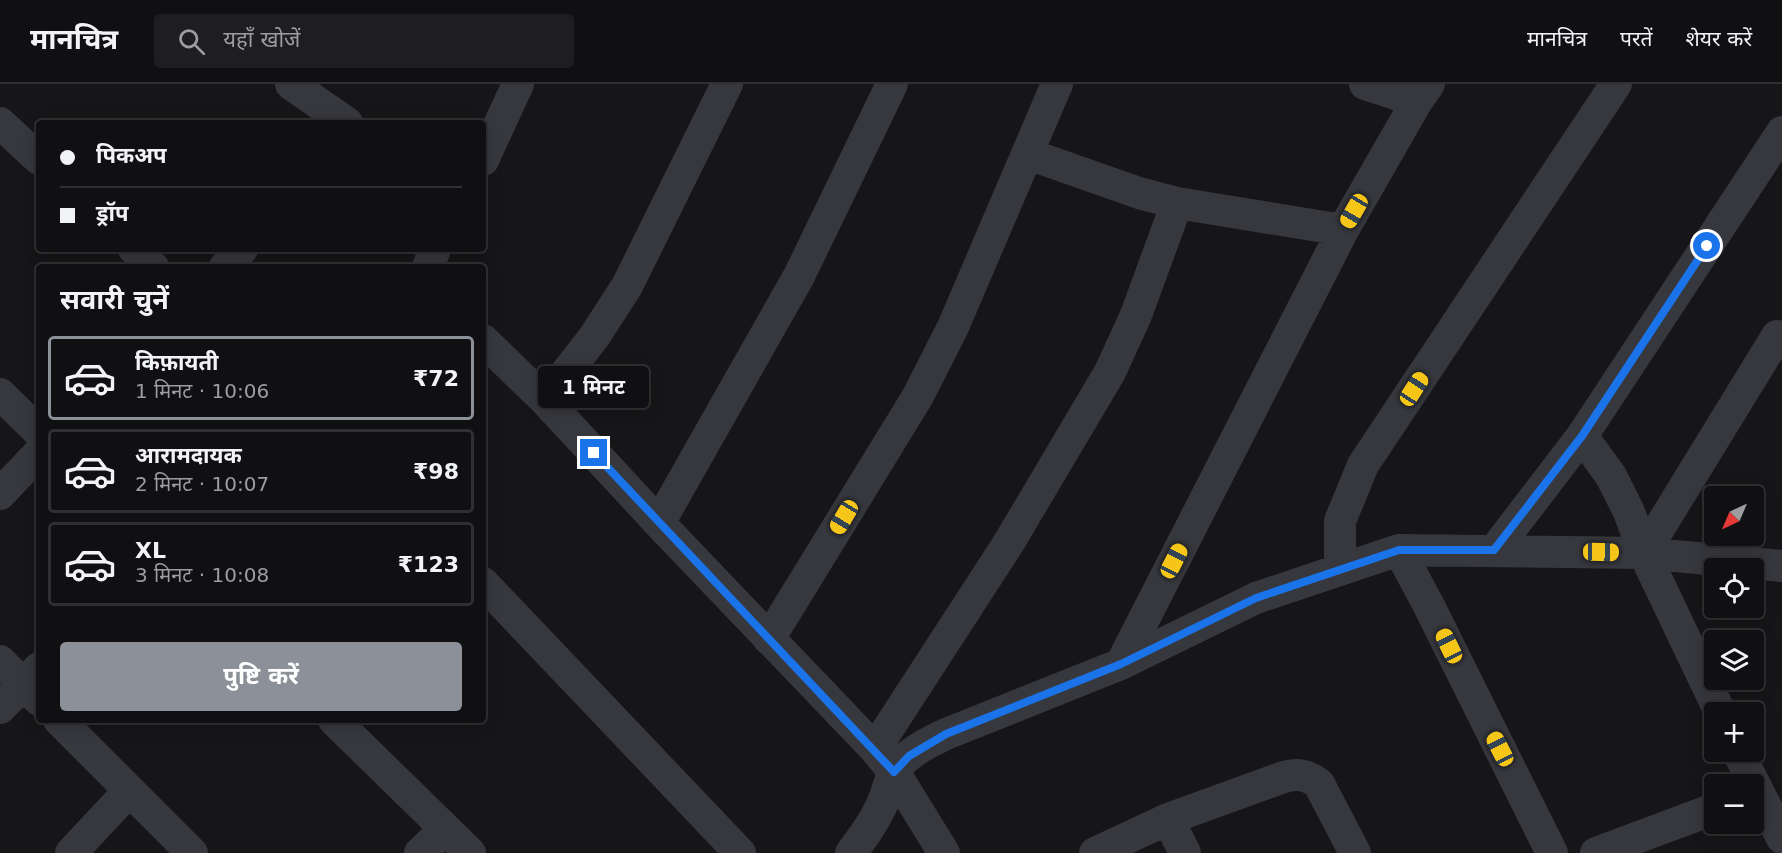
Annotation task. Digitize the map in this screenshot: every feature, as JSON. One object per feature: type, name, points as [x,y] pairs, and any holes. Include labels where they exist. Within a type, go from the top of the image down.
[{"type":"street","points":[[291,84],[343,120]]},
{"type":"street","points":[[486,153],[518,84]]},
{"type":"street","points":[[545,400],[594,337],[627,286],[727,84]]},
{"type":"street","points":[[659,523],[799,276],[892,84]]},
{"type":"street","points":[[769,639],[936,363],[1057,84]]},
{"type":"street","points":[[1121,664],[1343,230],[1423,92],[1365,84]]},
{"type":"street","points":[[1340,569],[1340,520],[1363,465],[1616,84]]},
{"type":"street","points":[[0,123],[36,156]]},
{"type":"street","points":[[1494,550],[1582,436],[1782,132]]},
{"type":"street","points":[[1028,154],[1139,193],[1177,203],[1343,230]]},
{"type":"street","points":[[851,853],[873,822],[882,804],[885,760],[1008,544],[1110,372],[1136,315],[1177,203]]},
{"type":"street","points":[[137,252],[150,264]]},
{"type":"street","points":[[228,264],[239,252]]},
{"type":"street","points":[[1644,553],[1777,336]]},
{"type":"street","points":[[486,343],[545,400],[885,760],[944,853]]},
{"type":"street","points":[[0,394],[36,429]]},
{"type":"street","points":[[1582,436],[1611,476],[1629,512],[1644,553],[1715,702]]},
{"type":"street","points":[[0,494],[36,456]]},
{"type":"street","points":[[1399,550],[1552,853]]},
{"type":"street","points":[[885,760],[909,756],[946,734],[1121,664],[1256,598],[1399,550],[1644,553],[1782,566]]},
{"type":"street","points":[[486,586],[740,853]]},
{"type":"street","points":[[0,661],[34,684],[0,708]]},
{"type":"street","points":[[62,723],[192,853]]},
{"type":"street","points":[[337,723],[470,853]]},
{"type":"street","points":[[1095,853],[1168,819],[1281,778],[1300,775],[1311,777],[1326,793],[1355,853]]},
{"type":"street","points":[[1764,790],[1782,838]]},
{"type":"street","points":[[71,853],[129,791]]},
{"type":"street","points":[[1596,853],[1704,813]]},
{"type":"street","points":[[1168,819],[1185,853]]},
{"type":"street","points":[[420,853],[445,829]]},
{"type":"route","points":[[594,453],[875,749],[894,772],[909,756],[946,734],[1121,664],[1256,598],[1399,550],[1494,550],[1582,436],[1707,246]]}]
